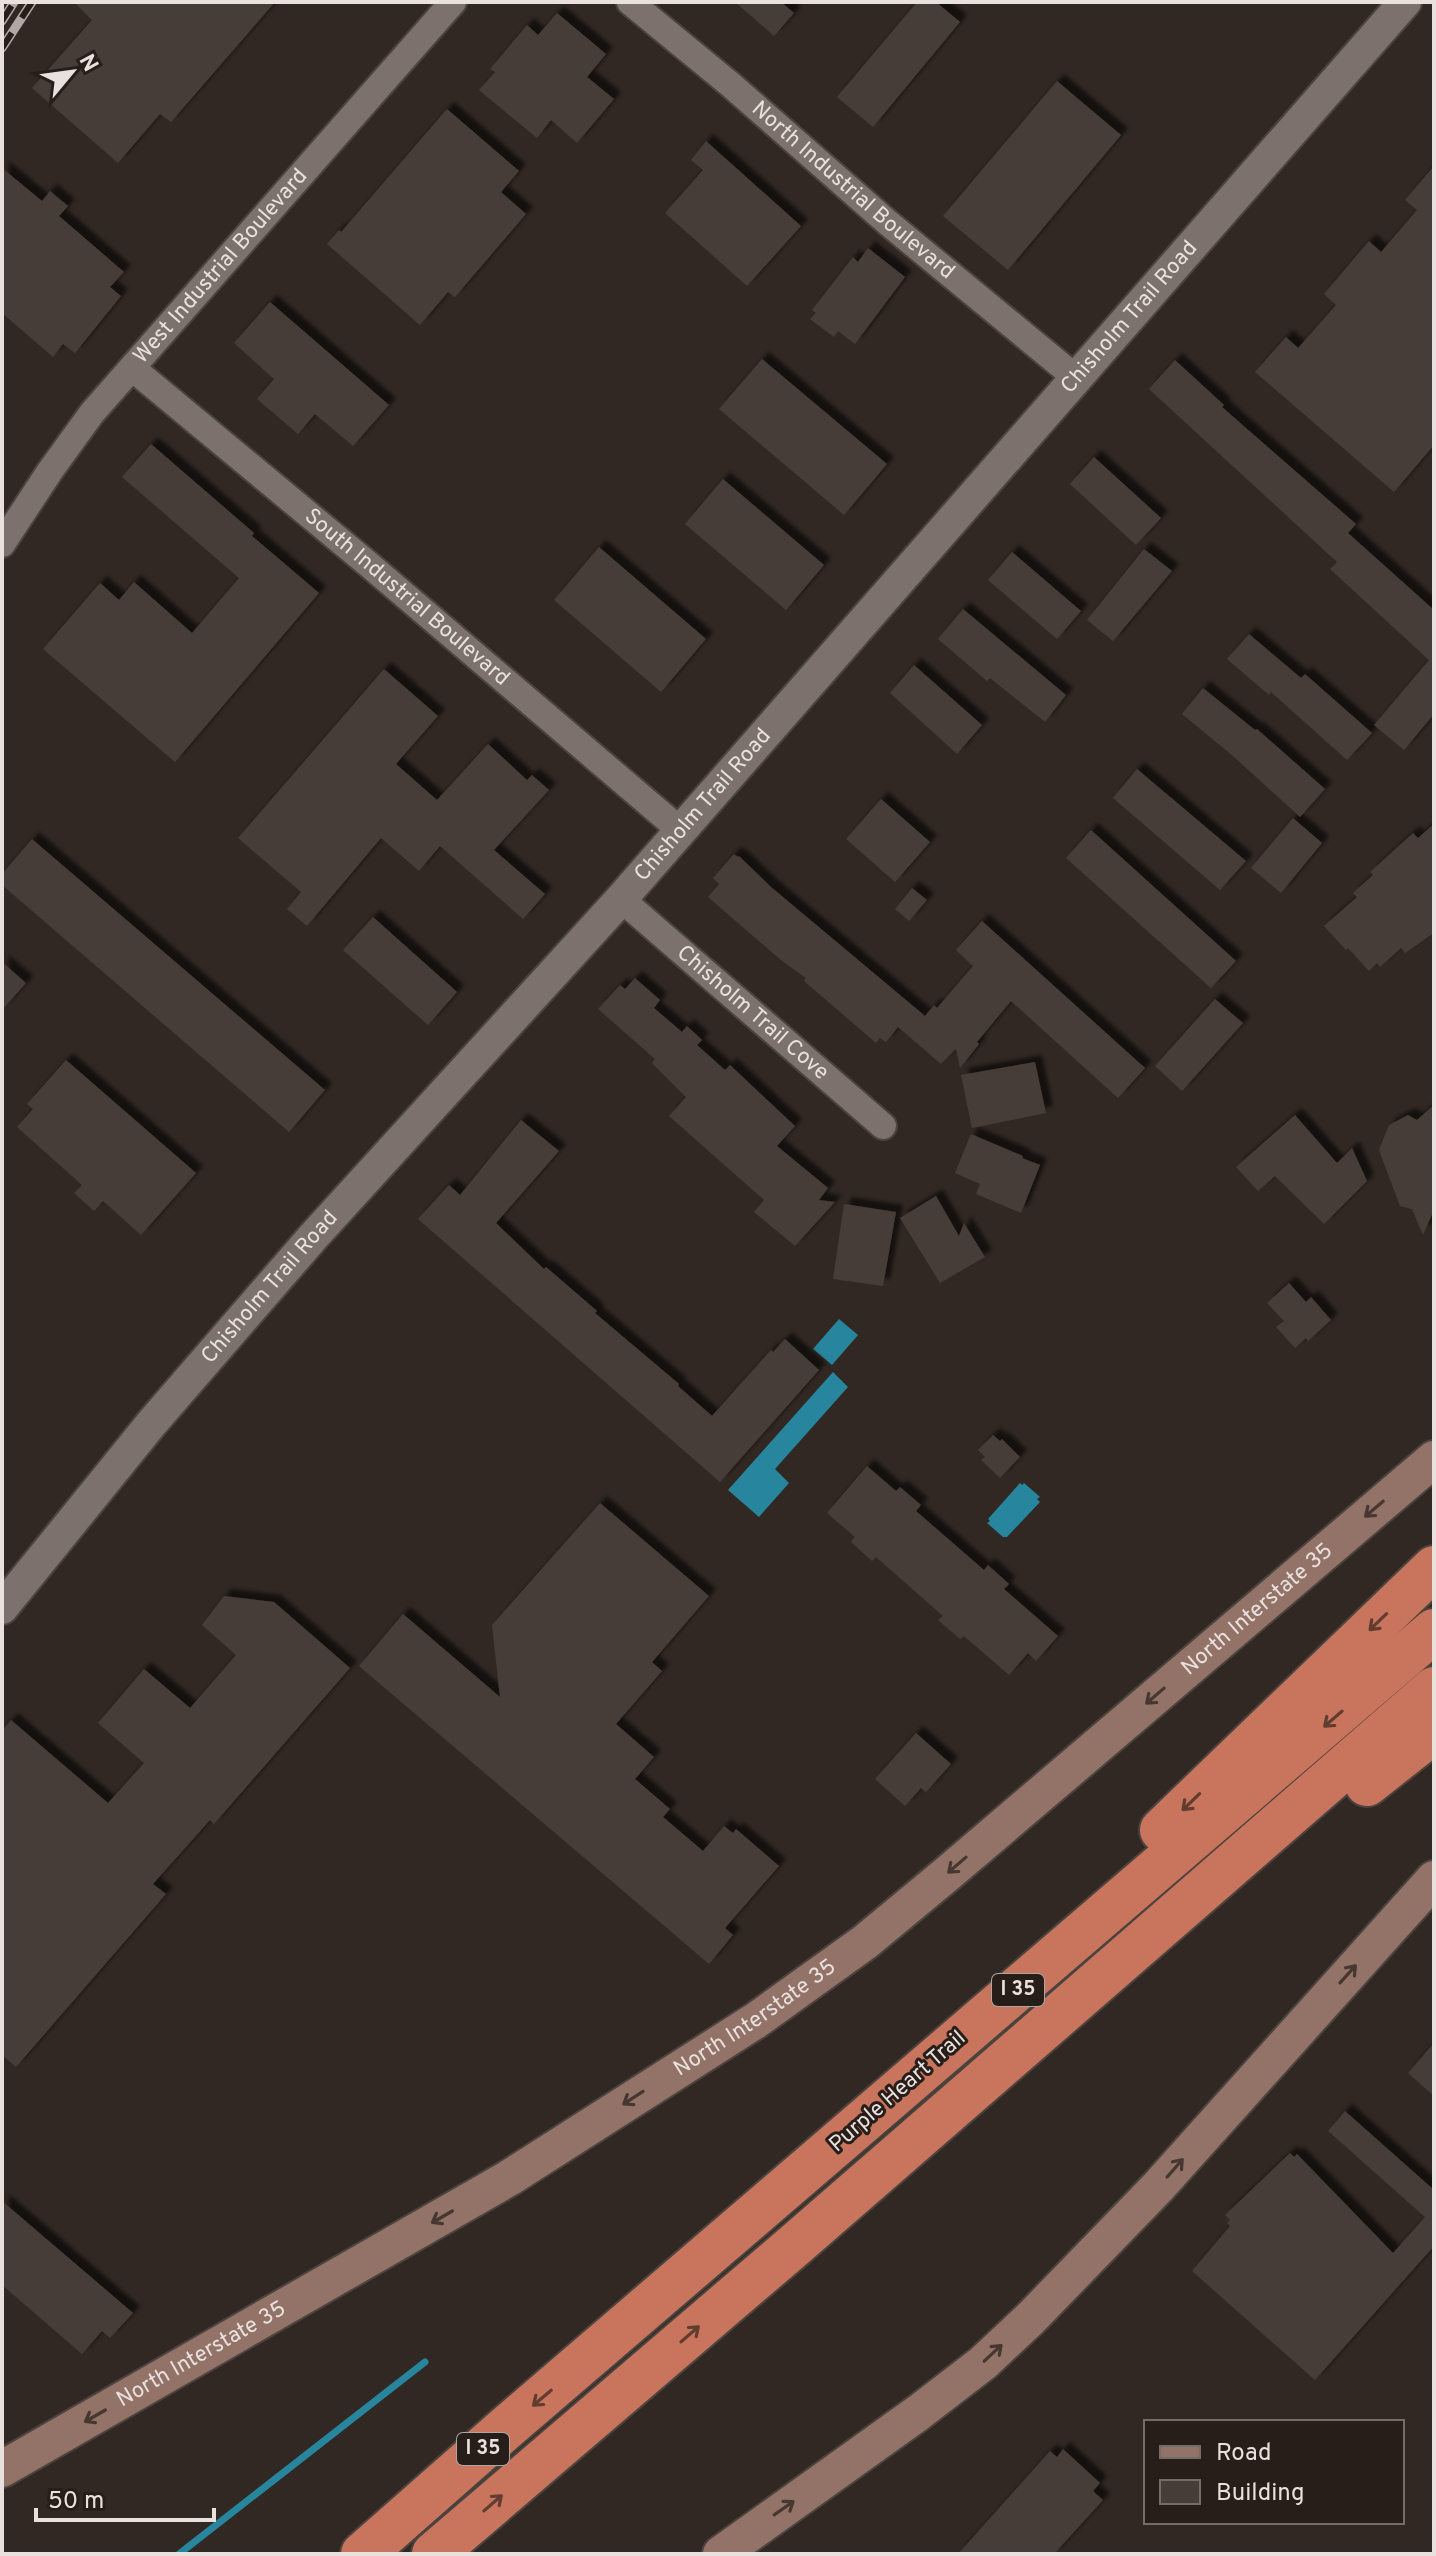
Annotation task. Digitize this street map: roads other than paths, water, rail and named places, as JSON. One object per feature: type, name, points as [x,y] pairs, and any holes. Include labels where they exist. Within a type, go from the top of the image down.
[{"type":"highway","points":[[601,2347],[884,2068],[1161,1831],[1434,1568]]},
{"type":"highway","name":"Purple Heart Trail","points":[[363,2554],[1434,1631]]},
{"type":"highway","name":"I 35","points":[[434,2554],[1434,1689]]},
{"type":"highway","points":[[796,2244],[1071,2038],[1306,1835],[1434,1731]]},
{"type":"main road","name":"North Interstate 35","points":[[2,2469],[509,2178],[755,2021],[865,1942],[1434,1459]]},
{"type":"main road","points":[[721,2554],[983,2363],[1158,2187],[1434,1879]]},
{"type":"street","name":"West Industrial Boulevard","points":[[2,544],[84,425],[453,2]]},
{"type":"street","name":"North Industrial Boulevard","points":[[630,2],[731,85],[887,222],[1075,377]]},
{"type":"street","name":"Chisholm Trail Road","points":[[2,1608],[151,1424],[303,1248],[621,899],[1405,2]]},
{"type":"street","name":"South Industrial Boulevard","points":[[132,368],[680,830]]},
{"type":"street","name":"Chisholm Trail Cove","points":[[621,899],[883,1126]]},
{"type":"water","points":[[839,1319],[858,1335],[832,1365],[813,1349]]},
{"type":"water","points":[[833,1372],[848,1387],[775,1469],[789,1483],[759,1517],[728,1490]]},
{"type":"water","points":[[1020,1483],[1040,1497],[1037,1499],[1040,1502],[1007,1537],[1003,1537],[987,1523],[990,1521],[988,1519]]},
{"type":"waterway","points":[[179,2554],[425,2362]]},
{"type":"railway","points":[[2,21],[14,2]]},
{"type":"railway","points":[[2,48],[32,2]]}]
